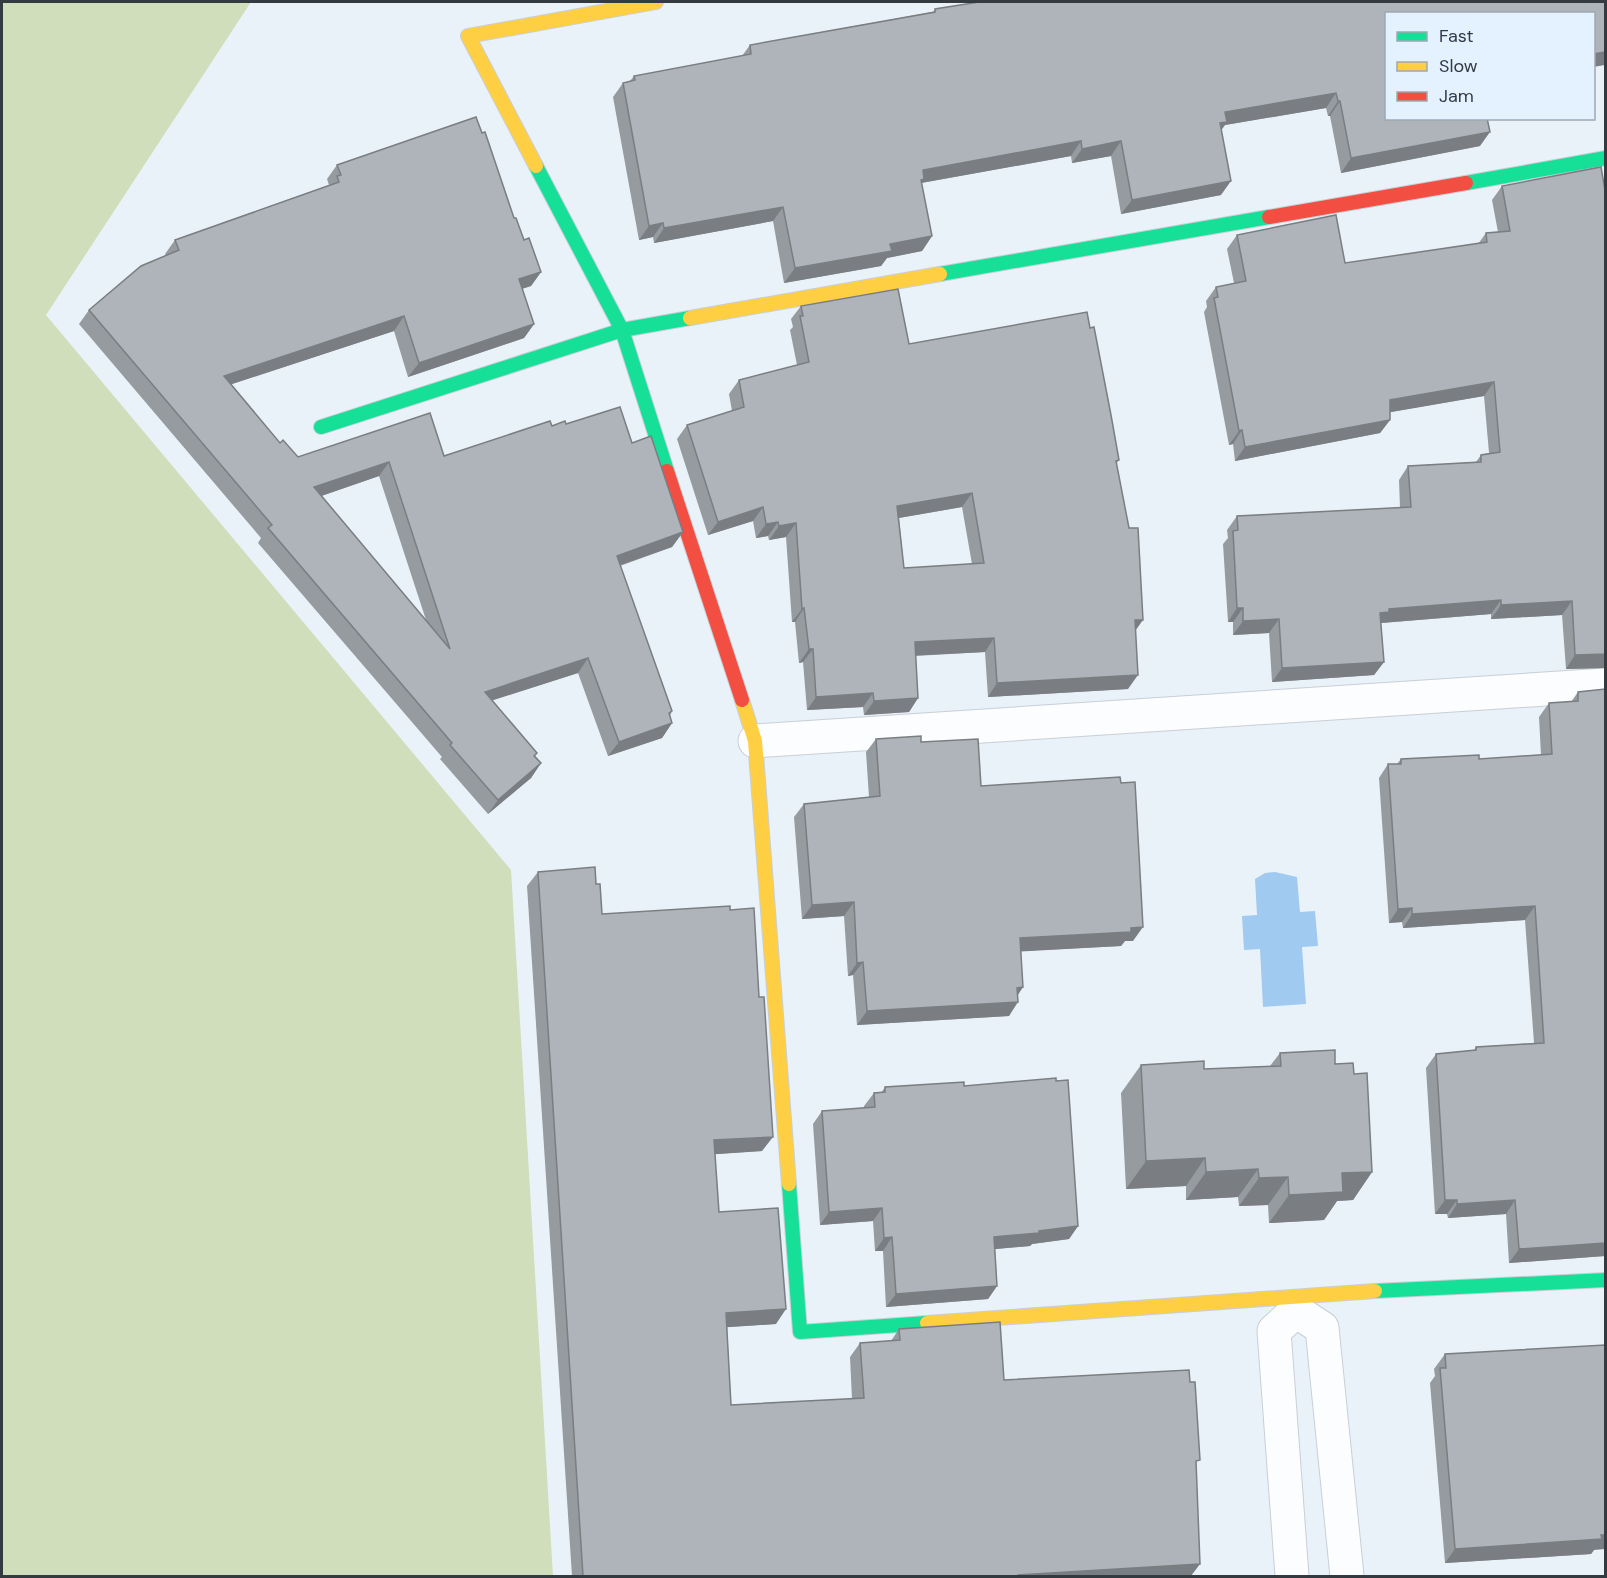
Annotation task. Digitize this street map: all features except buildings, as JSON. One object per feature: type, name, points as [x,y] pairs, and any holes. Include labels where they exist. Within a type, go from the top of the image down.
[{"type":"street","points":[[656,2],[468,36],[622,330],[755,741],[800,1332],[1295,1303],[1605,1280]]},
{"type":"street","points":[[321,427],[622,330],[1605,158]]},
{"type":"street","points":[[755,741],[1605,685]]},
{"type":"street","points":[[1292,1576],[1275,1331],[1295,1303]]},
{"type":"street","points":[[1295,1303],[1322,1328],[1347,1576]]},
{"type":"green space","points":[[2,2],[251,2],[46,315],[511,870],[553,1576],[2,1576]]},
{"type":"water","points":[[1275,872],[1297,877],[1300,912],[1315,911],[1318,946],[1302,947],[1306,1004],[1263,1007],[1260,949],[1244,950],[1242,916],[1257,915],[1255,879],[1265,873]]},
{"type":"traffic: fast","points":[[1466,183],[1606,158]]},
{"type":"traffic: fast","points":[[536,166],[622,330],[667,471]]},
{"type":"traffic: fast","points":[[940,274],[1269,217]]},
{"type":"traffic: fast","points":[[321,427],[622,330],[690,318]]},
{"type":"traffic: fast","points":[[789,1184],[800,1332],[927,1323]]},
{"type":"traffic: fast","points":[[1375,1291],[1606,1280]]},
{"type":"traffic: slow","points":[[536,166],[468,36],[656,2]]},
{"type":"traffic: slow","points":[[690,318],[940,274]]},
{"type":"traffic: slow","points":[[742,700],[755,741],[789,1184]]},
{"type":"traffic: slow","points":[[927,1323],[1375,1291]]},
{"type":"traffic: jam","points":[[1269,217],[1466,183]]},
{"type":"traffic: jam","points":[[667,471],[742,700]]}]
